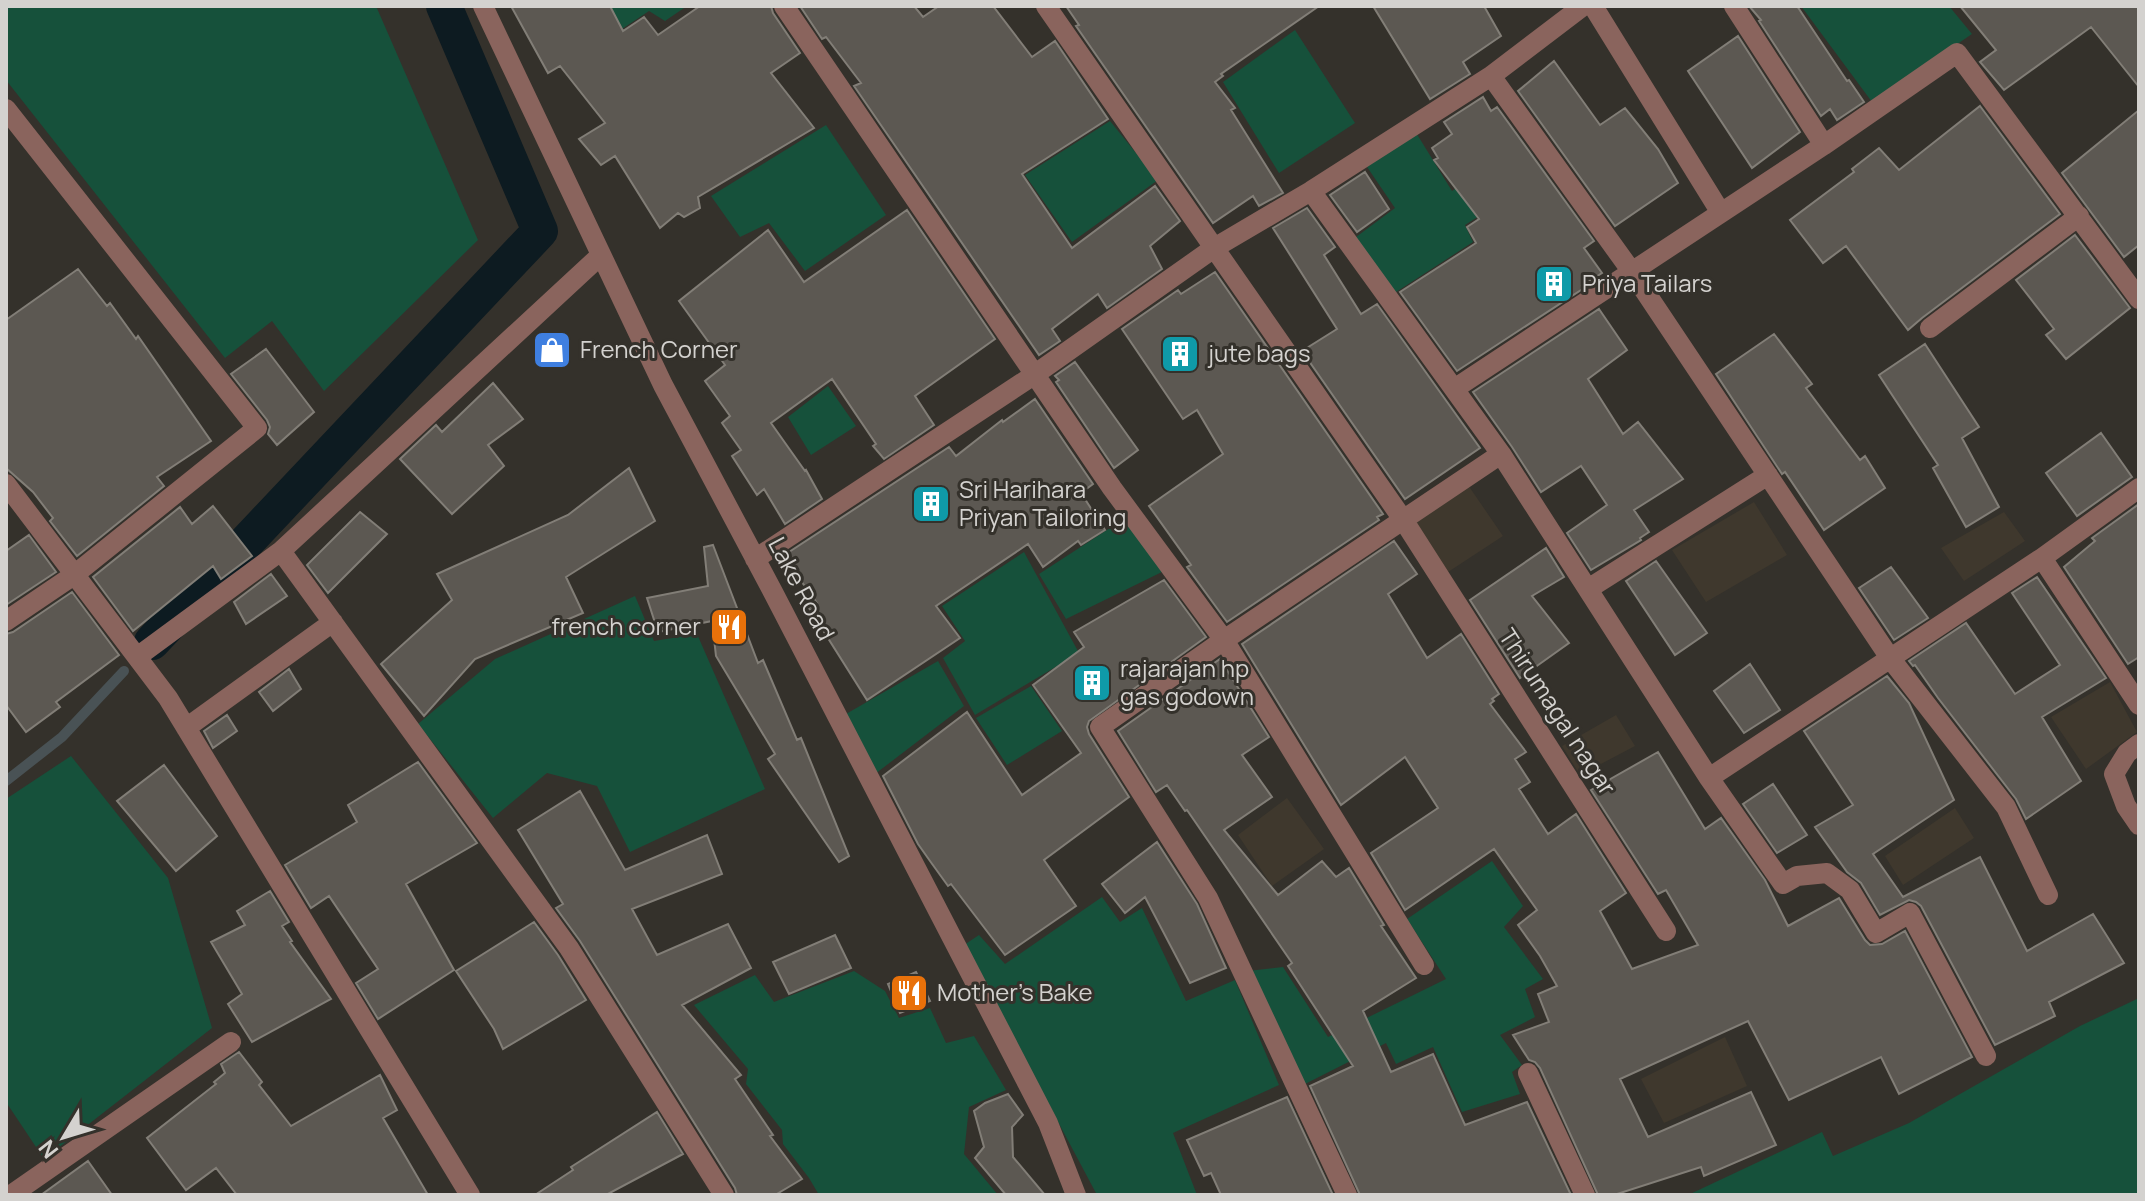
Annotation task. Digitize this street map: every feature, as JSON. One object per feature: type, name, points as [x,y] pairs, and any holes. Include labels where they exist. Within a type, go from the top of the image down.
[{"type":"street","name":"Lake Road","points":[[483,6],[663,385],[1048,1123],[1076,1195]]},
{"type":"street","points":[[784,6],[1112,488],[1224,640],[1424,965]]},
{"type":"street","name":"Thirumagal nagar","points":[[1046,6],[1404,521],[1666,931]]},
{"type":"street","points":[[755,559],[1034,375],[1214,248],[1311,191],[1491,76],[1583,6]]},
{"type":"street","points":[[1593,6],[1721,213]]},
{"type":"street","points":[[1734,6],[1824,145]]},
{"type":"street","points":[[1454,389],[1824,145],[1957,53],[2139,299]]},
{"type":"street","points":[[1491,76],[1632,272],[1890,658],[2006,807],[2048,895]]},
{"type":"street","points":[[6,109],[257,428],[74,575],[6,621]]},
{"type":"street","points":[[1311,191],[1501,454],[1709,778],[1783,884],[1797,876],[1827,873],[1850,890],[1876,933],[1910,913],[1986,1056]]},
{"type":"street","points":[[1930,328],[2079,216]]},
{"type":"street","points":[[137,657],[281,551],[601,255]]},
{"type":"street","points":[[1347,1195],[1208,898],[1100,727],[1501,454]]},
{"type":"street","points":[[1588,589],[1768,475]]},
{"type":"street","points":[[6,484],[168,698],[470,1195]]},
{"type":"street","points":[[1709,778],[2042,558],[2139,488]]},
{"type":"street","points":[[281,551],[569,948],[724,1195]]},
{"type":"street","points":[[2042,558],[2139,705]]},
{"type":"street","points":[[186,728],[333,622]]},
{"type":"street","points":[[2139,744],[2127,753],[2114,774],[2126,806],[2139,825]]},
{"type":"street","points":[[11,1195],[231,1042]]},
{"type":"street","points":[[1528,1073],[1585,1195]]},
{"type":"shaded area","points":[[1468,485],[1503,536],[1445,574],[1416,523]]},
{"type":"shaded area","points":[[1754,502],[1787,555],[1706,602],[1672,550]]},
{"type":"shaded area","points":[[2004,512],[2025,541],[1964,581],[1941,548]]},
{"type":"shaded area","points":[[2110,682],[2137,732],[2086,769],[2051,717]]},
{"type":"shaded area","points":[[1616,715],[1635,746],[1580,775],[1562,746]]},
{"type":"shaded area","points":[[1287,798],[1324,849],[1272,886],[1238,835]]},
{"type":"shaded area","points":[[1955,808],[1974,838],[1903,885],[1885,856]]},
{"type":"shaded area","points":[[1725,1037],[1747,1086],[1664,1123],[1641,1079]]},
{"type":"green space","points":[[6,6],[376,6],[478,240],[324,391],[272,321],[225,358],[6,80]]},
{"type":"green space","points":[[610,6],[687,6],[665,21],[649,11],[622,29]]},
{"type":"green space","points":[[1801,6],[1949,6],[1972,34],[1872,102]]},
{"type":"green space","points":[[1295,30],[1355,123],[1279,173],[1223,82]]},
{"type":"green space","points":[[1110,121],[1158,180],[1072,242],[1025,175]]},
{"type":"green space","points":[[826,125],[886,215],[805,271],[769,223],[740,237],[711,196]]},
{"type":"green space","points":[[1415,131],[1452,191],[1522,144],[1543,175],[1465,225],[1473,242],[1393,294],[1352,240],[1395,208],[1365,164]]},
{"type":"green space","points":[[828,386],[856,426],[811,455],[788,417]]},
{"type":"green space","points":[[1127,517],[1166,570],[1066,619],[1039,574]]},
{"type":"green space","points":[[1024,552],[1079,653],[975,715],[943,658],[965,641],[942,606]]},
{"type":"green space","points":[[635,596],[654,641],[697,634],[765,789],[630,852],[597,786],[547,773],[493,818],[418,724],[495,659]]},
{"type":"green space","points":[[938,661],[964,706],[875,774],[846,714]]},
{"type":"green space","points":[[1031,686],[1062,731],[1007,765],[976,718]]},
{"type":"green space","points":[[71,756],[168,878],[212,1028],[44,1159],[6,1102],[6,799]]},
{"type":"green space","points":[[1492,861],[1523,906],[1504,927],[1543,979],[1525,989],[1535,1017],[1500,1035],[1522,1065],[1512,1072],[1520,1094],[1462,1112],[1433,1047],[1396,1064],[1386,1043],[1305,1084],[1248,971],[1283,967],[1328,1037],[1446,979],[1407,919]]},
{"type":"green space","points":[[1102,897],[1120,922],[1142,908],[1186,1001],[1235,980],[1279,1085],[1173,1133],[1197,1195],[1097,1195],[964,945],[979,935],[1005,964]]},
{"type":"green space","points":[[854,971],[885,991],[899,1018],[930,1008],[946,1043],[974,1036],[1006,1090],[969,1107],[964,1154],[998,1195],[819,1195],[783,1144],[782,1130],[746,1084],[748,1069],[694,1005],[755,975],[774,1002]]},
{"type":"green space","points":[[2139,998],[2139,1195],[1688,1195],[1822,1132],[1833,1156],[1909,1123],[2080,1026]]},
{"type":"building","points":[[511,6],[610,6],[623,31],[644,17],[658,35],[700,6],[771,6],[800,53],[771,73],[814,128],[698,197],[700,208],[684,217],[678,213],[660,228],[615,156],[601,165],[579,139],[605,123],[560,66],[548,73]]},
{"type":"building","points":[[800,6],[914,6],[923,17],[939,6],[993,6],[1032,57],[1055,41],[1108,119],[1022,174],[1072,248],[1155,186],[1180,221],[1150,246],[1162,269],[1107,308],[1098,294],[1052,329],[1060,341],[1039,355],[854,86],[861,83],[826,37],[822,39]]},
{"type":"building","points":[[1066,6],[1319,6],[1221,74],[1223,76],[1215,82],[1235,108],[1231,110],[1283,193],[1259,206],[1253,196],[1213,223],[1076,26],[1079,25]]},
{"type":"building","points":[[1373,6],[1484,6],[1501,36],[1463,62],[1470,74],[1430,99]]},
{"type":"building","points":[[1749,6],[1797,6],[1864,102],[1837,120],[1830,109],[1821,116]]},
{"type":"building","points":[[1960,6],[2139,6],[2139,87],[2091,27],[2004,90],[1980,62],[1996,50]]},
{"type":"building","points":[[1738,36],[1800,132],[1752,168],[1688,71]]},
{"type":"building","points":[[1554,61],[1600,125],[1625,108],[1658,149],[1678,183],[1615,226],[1518,91]]},
{"type":"building","points":[[1483,97],[1491,111],[1497,107],[1594,241],[1584,248],[1602,273],[1457,371],[1400,292],[1476,243],[1467,227],[1479,219],[1434,160],[1438,158],[1432,148],[1452,134],[1444,122]]},
{"type":"building","points":[[1980,106],[2060,214],[1908,330],[1846,246],[1823,263],[1790,220],[1854,172],[1852,169],[1879,148],[1899,170]]},
{"type":"building","points":[[2139,110],[2139,245],[2124,257],[2062,173]]},
{"type":"building","points":[[1365,172],[1389,209],[1357,232],[1330,195]]},
{"type":"building","points":[[1307,208],[1335,247],[1324,255],[1361,314],[1377,304],[1480,448],[1405,499],[1302,351],[1337,329],[1273,228]]},
{"type":"building","points":[[907,210],[995,339],[915,396],[934,425],[884,459],[832,379],[771,423],[806,470],[822,499],[785,524],[764,489],[757,495],[732,456],[741,450],[722,423],[730,416],[705,381],[725,365],[679,301],[768,230],[804,282]]},
{"type":"building","points":[[2075,235],[2130,308],[2066,359],[2046,335],[2054,329],[2016,280]]},
{"type":"building","points":[[78,269],[107,306],[110,303],[136,339],[138,336],[211,441],[157,477],[164,486],[77,556],[50,521],[53,518],[33,492],[6,468],[6,320]]},
{"type":"building","points":[[1215,272],[1383,514],[1377,517],[1379,520],[1227,622],[1187,567],[1191,565],[1149,506],[1223,454],[1197,410],[1183,419],[1122,329],[1178,290],[1181,294]]},
{"type":"building","points":[[1599,309],[1627,350],[1588,379],[1623,434],[1638,422],[1683,479],[1634,510],[1649,532],[1641,540],[1591,570],[1567,533],[1607,505],[1581,466],[1541,492],[1473,392]]},
{"type":"building","points":[[1774,334],[1812,384],[1806,388],[1860,460],[1865,456],[1885,488],[1824,530],[1785,472],[1782,474],[1716,374]]},
{"type":"building","points":[[1925,344],[1979,427],[1962,438],[1999,507],[1966,527],[1933,468],[1938,465],[1879,375]]},
{"type":"building","points":[[266,349],[314,412],[277,445],[268,434],[270,427],[267,420],[231,374]]},
{"type":"building","points":[[1075,362],[1138,450],[1114,468],[1056,382],[1059,380],[1055,376]]},
{"type":"building","points":[[493,383],[523,419],[488,445],[504,466],[452,514],[400,459],[436,425],[442,432]]},
{"type":"building","points":[[1035,399],[1093,484],[1081,493],[1105,530],[1081,545],[1078,541],[1043,567],[1028,544],[936,606],[960,638],[867,700],[809,608],[817,603],[783,556],[949,447],[956,456]]},
{"type":"building","points":[[2101,433],[2132,477],[2077,516],[2046,473]]},
{"type":"building","points":[[629,468],[655,521],[566,577],[583,613],[475,659],[424,716],[381,664],[452,600],[437,574],[568,515]]},
{"type":"building","points":[[2139,504],[2139,657],[2128,664],[2064,567],[2095,541],[2092,538]]},
{"type":"building","points":[[213,506],[252,556],[221,579],[213,566],[133,631],[93,577],[180,507],[192,524]]},
{"type":"building","points":[[360,512],[387,534],[328,593],[307,565]]},
{"type":"building","points":[[29,535],[56,572],[6,605],[6,551]]},
{"type":"building","points":[[1394,541],[1417,574],[1388,594],[1427,658],[1461,634],[1499,694],[1490,704],[1526,752],[1515,759],[1530,782],[1519,789],[1548,834],[1576,814],[1626,893],[1600,911],[1632,969],[1698,945],[1666,890],[1658,894],[1591,790],[1658,752],[1705,829],[1721,818],[1765,880],[1788,926],[1839,898],[1870,945],[1882,944],[1905,931],[1972,1057],[1899,1094],[1881,1057],[1789,1100],[1748,1021],[1620,1079],[1648,1137],[1751,1092],[1776,1145],[1704,1176],[1701,1167],[1614,1195],[1598,1195],[1540,1068],[1529,1060],[1513,1035],[1549,1022],[1538,994],[1557,986],[1518,925],[1537,910],[1494,849],[1405,910],[1371,853],[1438,808],[1405,757],[1341,805],[1242,644]]},
{"type":"building","points":[[713,545],[758,663],[763,660],[797,740],[801,738],[849,856],[839,862],[768,759],[775,754],[716,656],[712,621],[658,632],[647,598],[708,586],[704,547]]},
{"type":"building","points":[[1546,548],[1564,577],[1532,596],[1569,643],[1520,678],[1470,600]]},
{"type":"building","points":[[1656,561],[1707,633],[1675,655],[1626,581]]},
{"type":"building","points":[[1891,567],[1928,618],[1894,640],[1859,588]]},
{"type":"building","points":[[271,574],[287,596],[246,624],[234,602]]},
{"type":"building","points":[[2037,577],[2106,678],[2042,717],[2081,781],[2026,819],[2016,799],[1909,661],[1966,623],[2015,694],[2060,665],[2012,593]]},
{"type":"building","points":[[1164,580],[1206,637],[1089,721],[1089,734],[1129,797],[1044,860],[1076,906],[1005,955],[918,844],[883,776],[967,712],[1022,795],[1081,753],[1033,685],[1084,647],[1074,632]]},
{"type":"building","points":[[72,592],[119,655],[56,702],[60,707],[26,732],[6,705],[6,634]]},
{"type":"building","points":[[1220,659],[1269,737],[1242,755],[1272,797],[1224,830],[1278,895],[1322,861],[1336,877],[1349,868],[1384,925],[1381,926],[1416,978],[1363,1011],[1391,1072],[1433,1054],[1465,1125],[1527,1102],[1571,1195],[1360,1195],[1310,1086],[1353,1066],[1288,966],[1292,963],[1187,810],[1167,785],[1156,792],[1118,731]]},
{"type":"building","points":[[1750,664],[1780,710],[1744,733],[1714,691]]},
{"type":"building","points":[[289,669],[301,689],[273,711],[259,692]]},
{"type":"building","points":[[1887,676],[1909,703],[1954,800],[1873,854],[1903,897],[1980,857],[2027,951],[2093,914],[2124,963],[2049,1002],[2055,1016],[1995,1045],[1921,906],[1909,900],[1880,915],[1861,883],[1847,872],[1815,827],[1853,805],[1804,731]]},
{"type":"building","points":[[227,715],[237,731],[213,748],[204,731]]},
{"type":"building","points":[[418,762],[477,843],[406,884],[454,970],[378,1019],[356,983],[378,969],[329,896],[311,908],[285,865],[357,822],[348,805]]},
{"type":"building","points":[[164,765],[217,836],[176,871],[117,801]]},
{"type":"building","points":[[1773,784],[1807,835],[1777,853],[1743,804]]},
{"type":"building","points":[[580,791],[625,870],[707,835],[722,874],[632,909],[657,955],[728,924],[751,968],[682,1005],[741,1075],[735,1079],[773,1135],[770,1136],[802,1179],[775,1195],[737,1195],[580,941],[556,908],[563,904],[518,830]]},
{"type":"building","points":[[1157,842],[1197,904],[1226,968],[1190,983],[1145,897],[1125,913],[1102,884]]},
{"type":"building","points":[[270,891],[289,922],[282,926],[290,942],[331,999],[252,1042],[228,1004],[242,994],[211,942],[245,925],[237,911]]},
{"type":"building","points":[[534,922],[586,1000],[503,1049],[494,1029],[456,971]]},
{"type":"building","points":[[835,935],[851,968],[789,994],[773,962]]},
{"type":"building","name":"Mother's Bake","points":[[916,972],[930,1001],[900,1013],[888,984]]},
{"type":"building","points":[[239,1052],[262,1082],[259,1085],[291,1126],[380,1075],[397,1110],[383,1118],[428,1195],[237,1195],[216,1168],[186,1190],[147,1138],[216,1084],[214,1082],[225,1073],[221,1064]]},
{"type":"building","points":[[1008,1094],[1023,1115],[1012,1127],[1013,1157],[1045,1195],[1006,1195],[975,1158],[984,1147],[974,1111]]},
{"type":"building","points":[[1287,1097],[1333,1195],[1221,1195],[1211,1173],[1204,1176],[1187,1140]]},
{"type":"building","points":[[657,1112],[683,1154],[606,1195],[535,1195],[573,1170],[571,1167]]},
{"type":"building","points":[[88,1161],[112,1195],[41,1195]]},
{"type":"waterway","points":[[152,642],[540,231],[444,6]]},
{"type":"waterway","points":[[6,781],[62,737],[124,671]]},
{"type":"place","name":"Priya Tailars","points":[[1554,284]]},
{"type":"place","name":"French Corner","points":[[552,350]]},
{"type":"place","name":"jute bags","points":[[1180,354]]},
{"type":"place","name":"Sri Harihara Priyan Tailoring","points":[[931,504]]},
{"type":"place","name":"french corner","points":[[729,627]]},
{"type":"place","name":"rajarajan hp gas godown","points":[[1092,683]]},
{"type":"place","name":"Mother's Bake","points":[[909,993]]}]
